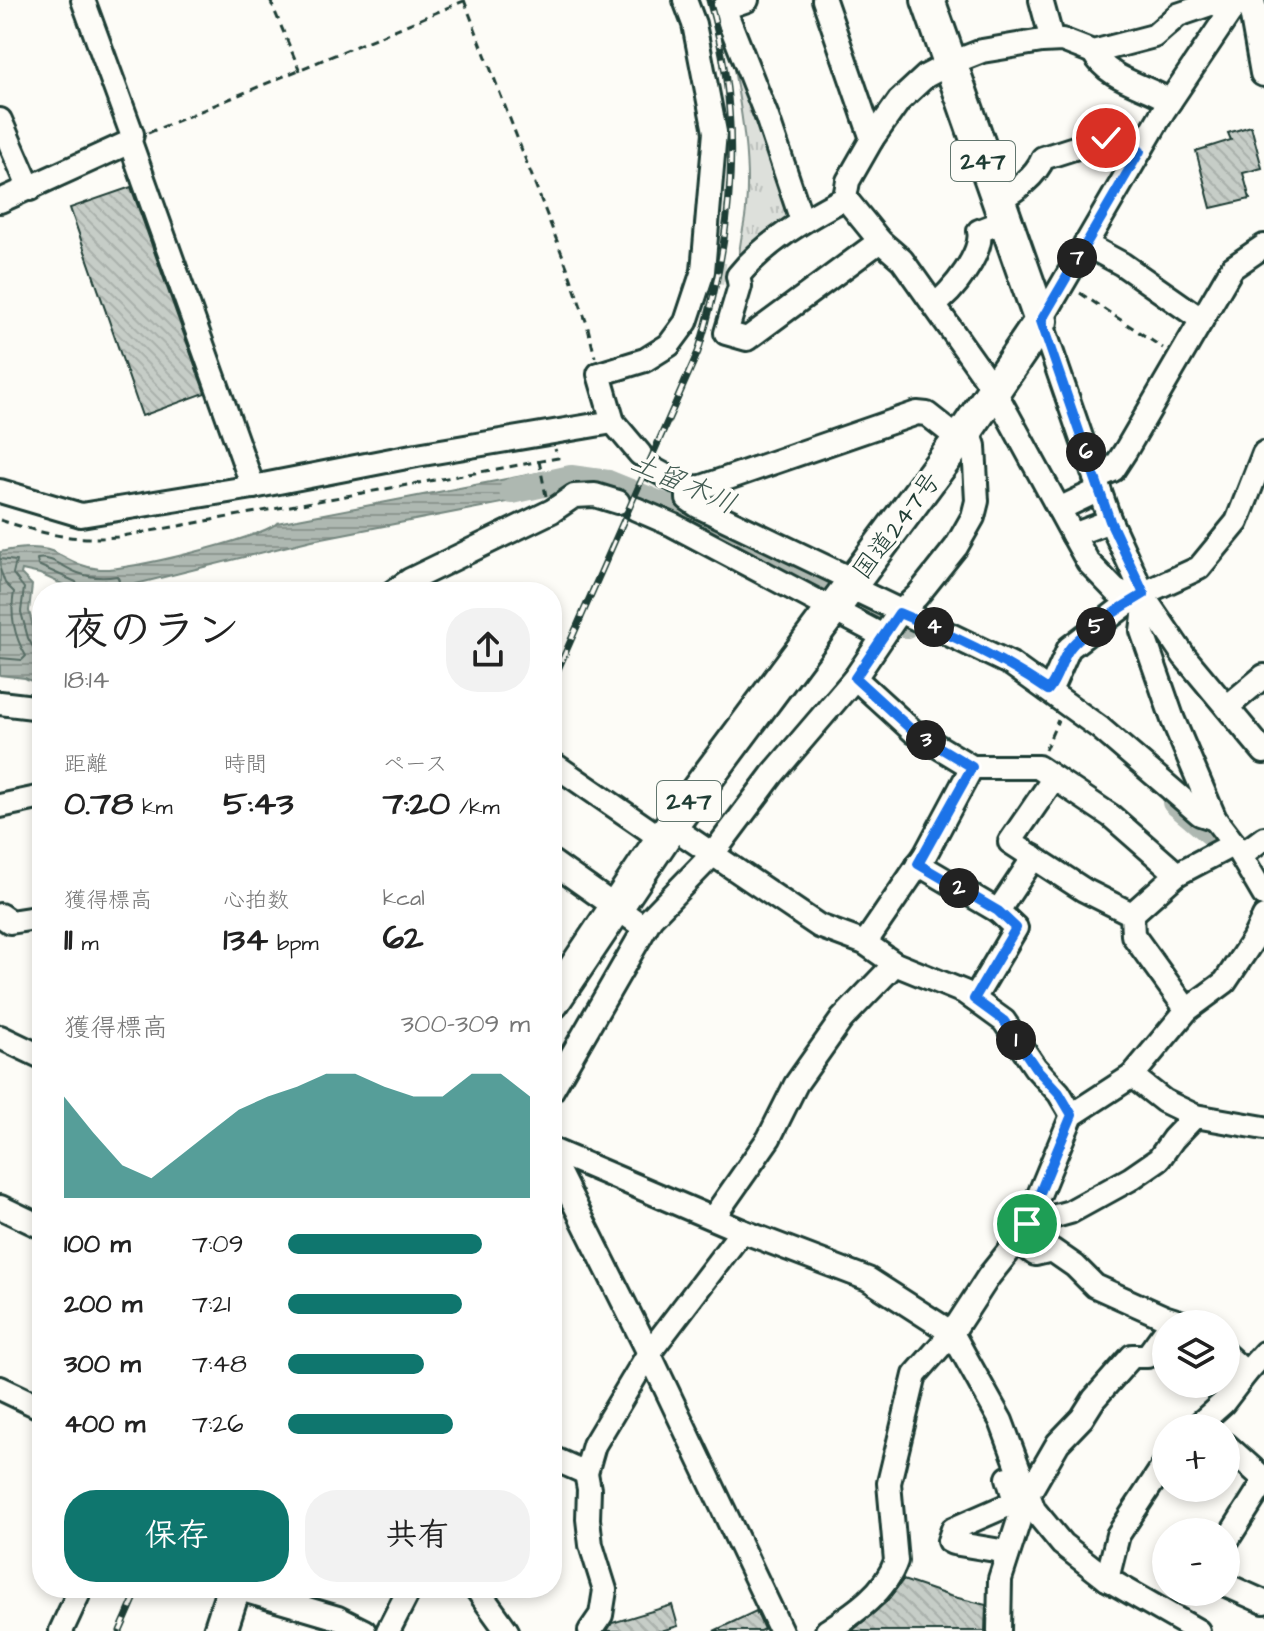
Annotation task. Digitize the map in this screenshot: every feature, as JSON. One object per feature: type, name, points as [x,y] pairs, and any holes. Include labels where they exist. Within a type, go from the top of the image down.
[{"type":"highway","name":"247","points":[[928,0],[1041,321]]},
{"type":"highway","name":"国道247号","points":[[562,988],[666,832],[964,434],[1041,321]]},
{"type":"highway","points":[[220,1631],[232,1598]]},
{"type":"main road","points":[[1240,4],[1264,73]]},
{"type":"street","points":[[83,0],[132,134],[130,142],[253,487]]},
{"type":"street","points":[[562,1073],[651,918],[712,855],[772,775],[855,678],[899,613],[917,596],[956,547],[973,517],[977,501],[974,446],[964,434],[927,414],[917,413],[702,487],[688,488],[646,462],[613,422],[599,374],[645,360],[669,345],[686,322],[703,271],[715,132],[694,24],[685,0]]},
{"type":"street","points":[[747,0],[724,8],[767,117],[802,221]]},
{"type":"street","points":[[824,0],[872,139]]},
{"type":"street","points":[[1041,0],[1057,40]]},
{"type":"street","points":[[1093,52],[1154,36],[1178,15],[1213,3],[1240,4]]},
{"type":"street","points":[[1240,4],[1170,101],[1041,321],[1110,521],[1145,597],[1184,656],[1264,752]]},
{"type":"street","points":[[1145,597],[1117,592],[1088,562],[994,390],[902,260],[880,241],[845,198],[848,181],[899,101],[926,76],[982,51],[1057,40],[1093,52],[1109,71],[1136,87],[1155,91],[1170,101]]},
{"type":"street","points":[[0,120],[30,189]]},
{"type":"street","points":[[935,304],[943,299],[965,271],[981,243],[979,231],[1001,210],[1007,196],[1039,167],[1043,158],[1112,136],[1140,151]]},
{"type":"street","points":[[0,201],[130,142]]},
{"type":"street","points":[[845,198],[802,221],[747,265],[738,276],[740,286],[726,333],[747,339],[880,241]]},
{"type":"street","points":[[1085,244],[1122,264],[1202,320]]},
{"type":"street","points":[[1059,509],[1113,470],[1232,268],[1264,246]]},
{"type":"street","points":[[0,491],[81,515],[613,422]]},
{"type":"street","points":[[1048,690],[1069,648],[1124,606],[1191,573],[1205,562],[1237,522],[1264,453]]},
{"type":"street","points":[[688,488],[688,499],[843,595],[884,634]]},
{"type":"street","points":[[407,582],[552,511],[574,496],[595,495],[627,505],[843,595],[959,637],[1011,664],[1100,728],[1200,814],[1215,819]]},
{"type":"street","points":[[1073,535],[1110,521]]},
{"type":"street","points":[[1145,597],[1142,631],[1173,720],[1215,819],[1238,849],[1264,895]]},
{"type":"street","points":[[1227,707],[1264,676]]},
{"type":"street","points":[[855,678],[914,732],[972,767],[1007,765],[1046,772],[1111,816],[1177,874]]},
{"type":"street","points":[[0,703],[32,707]]},
{"type":"street","points":[[865,943],[918,864],[972,767]]},
{"type":"street","points":[[562,769],[666,832],[712,855],[819,926],[865,943],[895,964],[964,992],[1004,1021],[1072,1115]]},
{"type":"street","points":[[1046,772],[1010,842],[1084,890],[1132,914]]},
{"type":"street","points":[[0,806],[32,799]]},
{"type":"street","points":[[1132,914],[1177,874],[1264,838]]},
{"type":"street","points":[[998,911],[1034,857]]},
{"type":"street","points":[[918,864],[998,911],[1016,928],[974,999]]},
{"type":"street","points":[[562,869],[645,928]]},
{"type":"street","points":[[1132,914],[1133,935],[1187,1010]]},
{"type":"street","points":[[0,915],[10,922],[32,919]]},
{"type":"street","points":[[827,1631],[880,1589],[892,1572],[896,1561],[889,1483],[915,1375],[952,1333],[1022,1233],[1072,1115],[1132,1076],[1187,1010],[1225,982],[1253,940],[1264,917]]},
{"type":"street","points":[[713,1218],[769,1138],[796,1084],[842,1019],[895,964]]},
{"type":"street","points":[[0,1037],[32,1052]]},
{"type":"street","points":[[1132,1076],[1164,1101],[1195,1116],[1264,1128]]},
{"type":"street","points":[[1022,1233],[1070,1212],[1130,1179],[1159,1159],[1195,1116]]},
{"type":"street","points":[[562,1154],[742,1231],[868,1279],[952,1333],[991,1399],[1021,1496],[1020,1517],[1000,1579],[999,1631]]},
{"type":"street","points":[[562,1179],[649,1353],[781,1631]]},
{"type":"street","points":[[0,1207],[32,1222]]},
{"type":"street","points":[[590,1631],[601,1615],[605,1590],[591,1545],[586,1473],[594,1445],[649,1353],[742,1231]]},
{"type":"street","points":[[1022,1233],[1035,1254],[1052,1250],[1075,1266],[1095,1286],[1152,1314]]},
{"type":"street","points":[[1007,1552],[953,1543],[949,1541],[949,1534],[953,1529],[1032,1488],[1058,1443],[1082,1418],[1094,1399],[1132,1356],[1147,1356],[1152,1350]]},
{"type":"street","points":[[1212,1414],[1257,1365]]},
{"type":"street","points":[[0,1388],[32,1403]]},
{"type":"street","points":[[1240,1458],[1264,1481],[1240,1520]]},
{"type":"street","points":[[562,1462],[586,1473]]},
{"type":"street","points":[[1107,1579],[1118,1535],[1152,1483]]},
{"type":"street","points":[[1021,1496],[1062,1544],[1107,1579],[1198,1631]]},
{"type":"street","points":[[1240,1591],[1264,1602]]},
{"type":"street","points":[[1140,1597],[1152,1595]]},
{"type":"street","points":[[61,1631],[76,1598]]},
{"type":"street","points":[[269,1598],[338,1618],[364,1631]]},
{"type":"street","points":[[388,1631],[405,1598]]},
{"type":"street","points":[[483,1598],[507,1631]]},
{"type":"path","points":[[270,0],[300,71]]},
{"type":"path","points":[[130,142],[465,0],[567,267],[587,324],[599,374]]},
{"type":"path","points":[[1063,282],[1179,359]]},
{"type":"path","points":[[0,520],[45,534],[82,540],[117,537],[558,458]]},
{"type":"path","points":[[539,460],[546,499],[552,511]]},
{"type":"path","points":[[1046,772],[1058,719]]},
{"type":"green space","points":[[741,67],[794,216],[739,259],[747,191],[744,138],[734,69]]},
{"type":"water","points":[[543,472],[548,494],[312,540],[144,582],[58,582],[22,570],[21,574],[32,585],[29,611],[32,623],[32,681],[0,675],[0,552],[39,549],[89,567],[115,568],[163,560],[220,545],[277,523]]},
{"type":"building","points":[[1251,126],[1262,168],[1243,173],[1250,199],[1211,208],[1196,151],[1231,140],[1228,133]]},
{"type":"building","points":[[131,187],[205,393],[142,416],[70,208]]},
{"type":"building","points":[[903,1580],[986,1605],[985,1631],[852,1631],[886,1602]]},
{"type":"building","points":[[672,1605],[678,1626],[661,1631],[607,1631],[612,1623]]},
{"type":"building","points":[[756,1611],[764,1629],[760,1631],[714,1631]]},
{"type":"waterway","name":"土留木川","points":[[512,491],[571,478],[608,483],[677,511],[817,579],[850,600],[906,625]]},
{"type":"waterway","name":"土留木川","points":[[1175,802],[1221,841]]},
{"type":"tunnel","points":[[703,271],[738,276]]},
{"type":"railway","points":[[562,660],[698,352],[720,264],[727,220],[730,132],[727,88],[709,0]]},
{"type":"railway","points":[[120,1631],[135,1598]]},
{"type":"route","points":[[1027,1224],[1072,1115],[1004,1021],[974,999],[1016,928],[998,911],[918,864],[972,767],[914,732],[855,678],[899,613],[959,637],[1011,664],[1048,690],[1069,648],[1144,594],[1110,521],[1041,321],[1140,151],[1112,136],[1106,138]]}]
